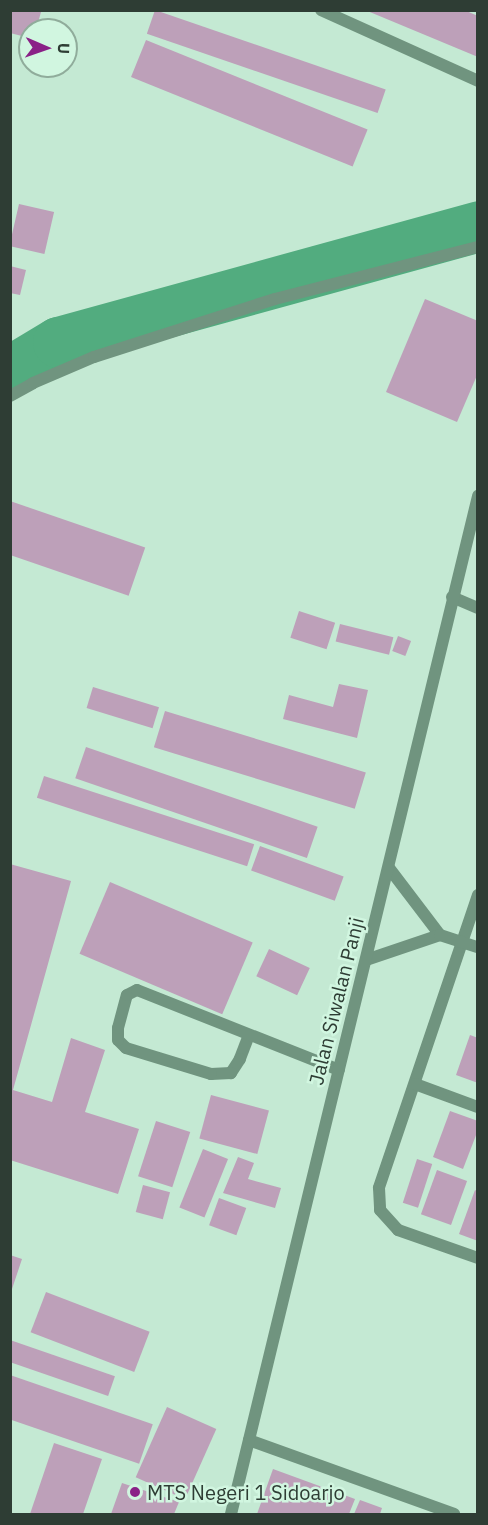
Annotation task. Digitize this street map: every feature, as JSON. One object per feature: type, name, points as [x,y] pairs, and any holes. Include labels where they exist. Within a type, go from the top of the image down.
[{"type":"street","points":[[321,10],[477,81]]},
{"type":"street","points":[[10,396],[33,383],[94,357],[275,299],[477,247]]},
{"type":"street","name":"Jalan Siwalan Panji","points":[[231,1515],[389,868],[452,597],[473,526],[477,496]]},
{"type":"street","points":[[452,597],[477,608]]},
{"type":"street","points":[[389,868],[440,935]]},
{"type":"street","points":[[477,895],[379,1188],[380,1210],[398,1230],[477,1258]]},
{"type":"street","points":[[366,960],[440,935],[477,946]]},
{"type":"street","points":[[249,1035],[240,1059],[231,1073],[212,1074],[126,1048],[118,1040],[118,1028],[127,995],[137,990],[339,1070]]},
{"type":"street","points":[[415,1084],[477,1107]]},
{"type":"street","points":[[249,1440],[454,1515]]},
{"type":"building","points":[[10,10],[41,12],[39,18],[18,18],[18,35],[10,33]]},
{"type":"building","points":[[155,10],[386,89],[378,113],[147,34]]},
{"type":"building","points":[[365,10],[464,10],[478,16],[478,57]]},
{"type":"building","points":[[146,40],[368,130],[353,167],[131,77]]},
{"type":"building","points":[[19,204],[54,212],[44,254],[10,246]]},
{"type":"building","points":[[10,266],[26,270],[20,295],[10,293]]},
{"type":"building","points":[[425,299],[478,321],[478,373],[457,422],[386,392]]},
{"type":"building","points":[[10,501],[145,548],[129,596],[10,555]]},
{"type":"building","points":[[299,611],[335,623],[326,649],[290,638]]},
{"type":"building","points":[[340,624],[393,637],[389,655],[336,641]]},
{"type":"building","points":[[398,636],[411,641],[405,656],[392,651]]},
{"type":"building","points":[[339,684],[368,690],[357,738],[283,719],[289,695],[333,707]]},
{"type":"building","points":[[93,687],[159,707],[153,728],[87,708]]},
{"type":"building","points":[[165,711],[366,772],[355,809],[154,747]]},
{"type":"building","points":[[86,747],[318,827],[307,858],[75,778]]},
{"type":"building","points":[[44,776],[254,844],[247,866],[37,798]]},
{"type":"building","points":[[260,846],[344,876],[335,901],[251,870]]},
{"type":"building","points":[[10,864],[71,881],[13,1090],[52,1102],[71,1038],[105,1050],[85,1112],[139,1129],[118,1194],[10,1160]]},
{"type":"building","points":[[110,882],[253,943],[222,1014],[80,954]]},
{"type":"building","points":[[269,949],[310,968],[297,995],[256,976]]},
{"type":"building","points":[[470,1035],[478,1038],[478,1083],[456,1075]]},
{"type":"building","points":[[211,1095],[269,1111],[257,1154],[199,1138]]},
{"type":"building","points":[[450,1111],[478,1121],[478,1130],[463,1169],[433,1157]]},
{"type":"building","points":[[156,1121],[190,1132],[172,1187],[138,1176]]},
{"type":"building","points":[[203,1149],[228,1159],[204,1218],[179,1207]]},
{"type":"building","points":[[238,1157],[254,1163],[248,1179],[281,1188],[275,1208],[223,1193]]},
{"type":"building","points":[[417,1159],[432,1164],[418,1208],[403,1203]]},
{"type":"building","points":[[437,1170],[467,1181],[451,1225],[421,1214]]},
{"type":"building","points":[[143,1185],[170,1192],[163,1219],[136,1212]]},
{"type":"building","points":[[475,1190],[478,1192],[478,1241],[459,1234]]},
{"type":"building","points":[[219,1198],[246,1208],[236,1235],[209,1225]]},
{"type":"building","points":[[10,1255],[22,1259],[11,1292],[10,1291]]},
{"type":"building","points":[[46,1292],[150,1332],[134,1372],[31,1332]]},
{"type":"building","points":[[10,1340],[115,1376],[108,1396],[10,1362]]},
{"type":"building","points":[[10,1375],[153,1424],[139,1464],[10,1419]]},
{"type":"building","points":[[167,1407],[216,1429],[185,1499],[136,1477]]},
{"type":"building","points":[[54,1443],[102,1459],[83,1514],[30,1514]]},
{"type":"building","points":[[273,1469],[355,1499],[349,1514],[257,1514]]},
{"type":"building","name":"MTS Negeri 1 Sidoarjo","points":[[122,1483],[179,1502],[174,1514],[111,1514]]},
{"type":"building","points":[[360,1500],[382,1508],[380,1514],[354,1514]]},
{"type":"waterway","points":[[10,371],[58,342],[478,226]]},
{"type":"place","name":"MTS Negeri 1 Sidoarjo","points":[[135,1492]]}]
